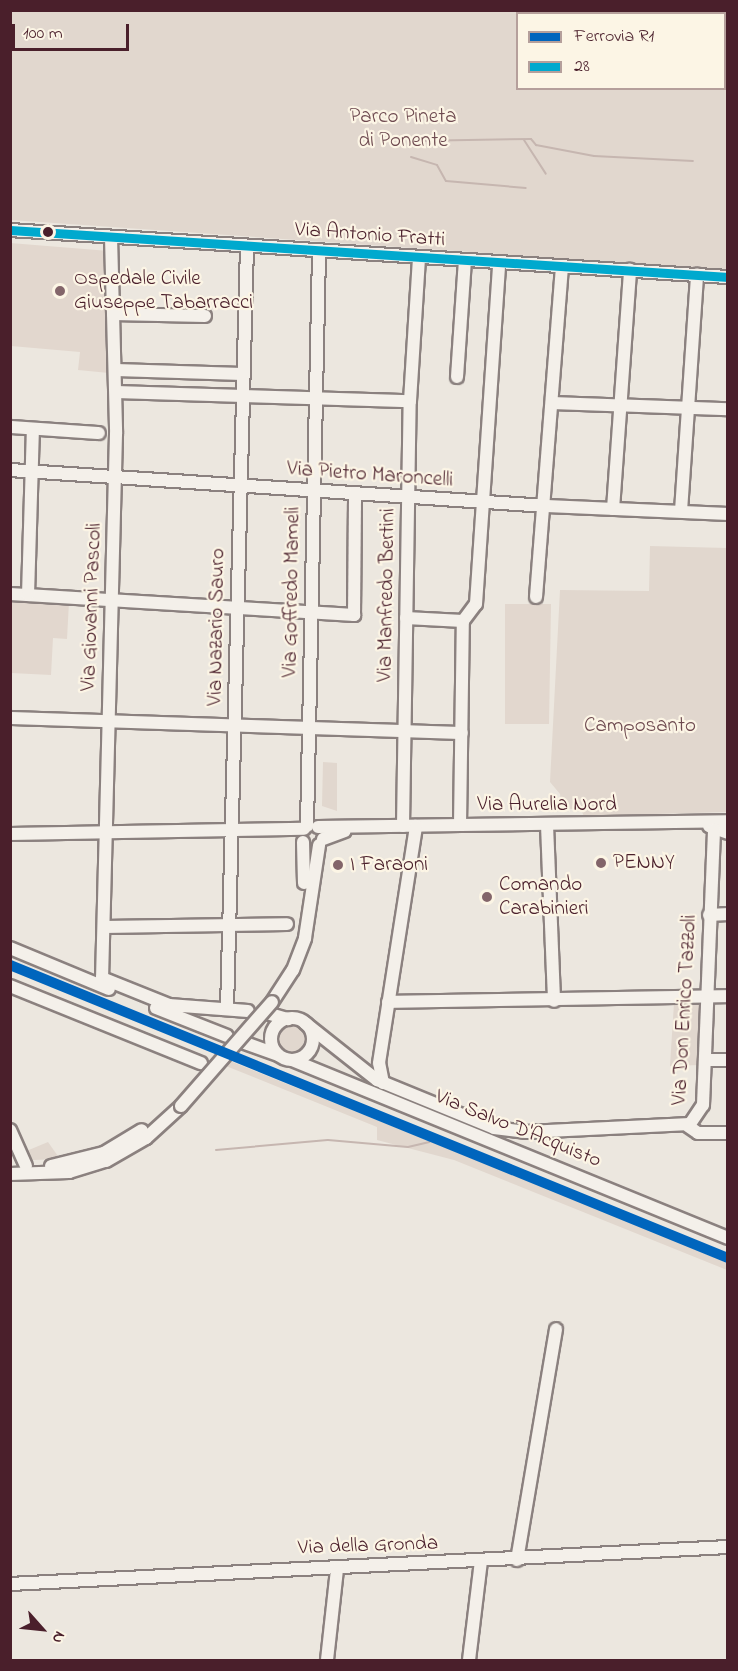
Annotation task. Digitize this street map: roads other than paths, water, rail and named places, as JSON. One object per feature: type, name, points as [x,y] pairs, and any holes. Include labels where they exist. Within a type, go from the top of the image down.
[{"type":"street","name":"Via Antonio Fratti","points":[[10,230],[728,277]]},
{"type":"street","name":"Via Giovanni Pascoli","points":[[111,237],[116,392],[109,433],[115,477],[102,978],[169,1005],[227,1010]]},
{"type":"street","name":"Via Nazario Sauro","points":[[227,1010],[247,246]]},
{"type":"street","name":"Via Goffredo Mameli","points":[[16,1170],[63,1165],[104,1153],[137,1134],[179,1102],[269,1008],[298,933],[311,836],[311,612],[319,251]]},
{"type":"street","name":"Via Manfredo Bertini","points":[[383,1083],[380,1058],[410,826],[404,731],[410,401],[419,257]]},
{"type":"street","points":[[457,377],[465,260]]},
{"type":"street","points":[[460,825],[463,621],[476,604],[499,263]]},
{"type":"street","points":[[536,597],[547,506],[562,267]]},
{"type":"street","points":[[614,509],[630,270]]},
{"type":"street","points":[[681,512],[697,275]]},
{"type":"street","points":[[113,314],[205,316]]},
{"type":"street","points":[[116,370],[242,374]]},
{"type":"street","points":[[116,392],[314,396],[410,401]]},
{"type":"street","points":[[552,403],[728,409]]},
{"type":"street","points":[[10,427],[109,433]]},
{"type":"street","points":[[28,595],[33,429]]},
{"type":"street","name":"Via Pietro Maroncelli","points":[[10,470],[547,506],[728,514]]},
{"type":"street","points":[[10,594],[354,615],[355,493]]},
{"type":"street","points":[[406,618],[463,621]]},
{"type":"street","points":[[10,718],[462,733]]},
{"type":"street","name":"Via Aurelia Nord","points":[[10,834],[231,831],[278,828],[311,836],[367,827],[728,821]]},
{"type":"street","points":[[699,822],[728,833]]},
{"type":"street","points":[[548,825],[554,1001]]},
{"type":"street","name":"Via Don Enrico Tazzoli","points":[[305,1023],[333,1047],[383,1083],[504,1131],[688,1126],[702,1108],[714,829]]},
{"type":"street","points":[[709,915],[728,914]]},
{"type":"street","points":[[104,927],[287,924]]},
{"type":"street","points":[[10,948],[227,1036]]},
{"type":"street","points":[[10,986],[201,1063]]},
{"type":"street","points":[[388,1002],[554,1001],[728,996]]},
{"type":"street","points":[[269,1008],[288,1019],[305,1023],[312,1034],[309,1051],[322,1073]]},
{"type":"street","points":[[269,1008],[272,1034],[279,1056]]},
{"type":"street","points":[[227,1010],[248,1011]]},
{"type":"street","name":"Via Salvo D'Acquisto","points":[[288,1019],[272,1034],[245,1043],[292,1060],[728,1238]]},
{"type":"street","points":[[292,1060],[309,1051],[333,1047]]},
{"type":"street","points":[[356,1063],[370,1065],[380,1058]]},
{"type":"street","points":[[705,1060],[728,1060]]},
{"type":"street","points":[[688,1126],[698,1133],[728,1132]]},
{"type":"street","points":[[10,1130],[16,1170]]},
{"type":"street","points":[[517,1560],[556,1329]]},
{"type":"street","name":"Via della Gronda","points":[[10,1584],[517,1560],[728,1547]]},
{"type":"street","points":[[469,1660],[481,1561]]},
{"type":"street","points":[[327,1660],[337,1569]]},
{"type":"waterway","points":[[411,141],[531,139],[536,145],[594,156],[693,161]]},
{"type":"waterway","points":[[524,140],[546,174]]},
{"type":"waterway","points":[[411,157],[437,165],[446,181],[526,188]]},
{"type":"waterway","points":[[216,1150],[328,1140],[408,1147],[429,1142]]},
{"type":"rail line","name":"R1","points":[[10,965],[728,1258]]},
{"type":"place","name":"Ospedale Civile Giuseppe Tabarracci","points":[[60,291]]},
{"type":"place","name":"PENNY","points":[[601,863]]},
{"type":"place","name":"I Faraoni","points":[[338,865]]},
{"type":"place","name":"Comando Carabinieri","points":[[487,897]]},
{"type":"park label","name":"Parco Pineta di Ponente","points":[[403,129]]},
{"type":"park label","name":"Camposanto","points":[[640,726]]}]
